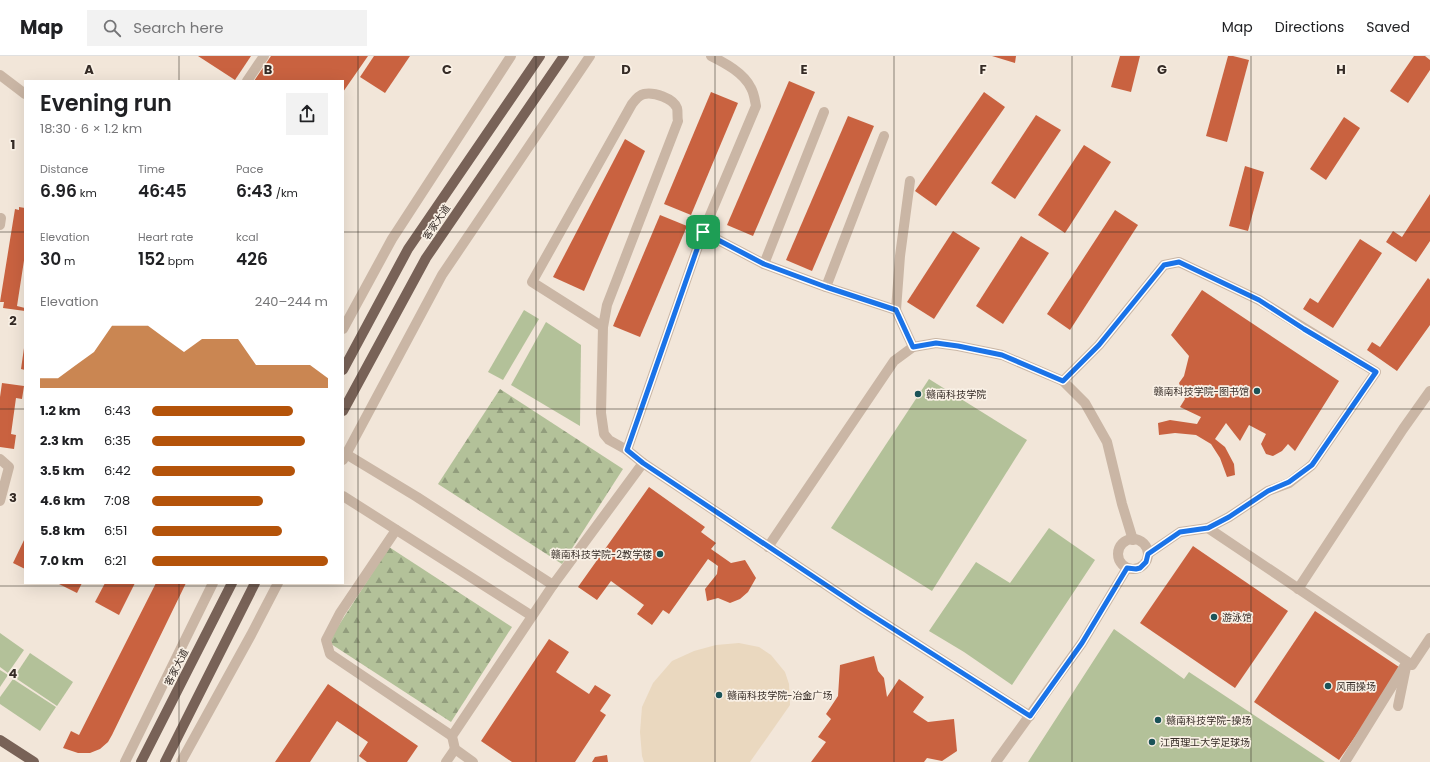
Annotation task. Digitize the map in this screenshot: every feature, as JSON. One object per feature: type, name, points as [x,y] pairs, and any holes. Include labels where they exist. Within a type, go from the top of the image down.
[{"type":"main road","name":"客家大道","points":[[344,368],[408,249],[540,56]]},
{"type":"main road","name":"客家大道","points":[[344,409],[426,258],[564,56]]},
{"type":"main road","name":"客家大道","points":[[141,762],[231,584]]},
{"type":"main road","points":[[167,760],[255,584]]},
{"type":"main road","points":[[0,740],[34,762]]},
{"type":"main road","points":[[135,762],[150,745]]},
{"type":"street","points":[[248,80],[264,56]]},
{"type":"street","points":[[345,322],[392,239],[511,56]]},
{"type":"street","points":[[553,585],[416,497],[344,457],[442,275],[590,56]]},
{"type":"street","points":[[627,450],[703,232],[756,106],[752,88],[745,80],[730,66],[711,56]]},
{"type":"street","points":[[0,75],[24,93]]},
{"type":"street","points":[[603,327],[532,282],[632,104],[637,98],[644,94],[660,95],[670,100],[677,108],[678,121],[607,305],[603,327],[601,413],[604,434],[609,440],[627,450],[643,463],[768,547],[1030,716]]},
{"type":"street","points":[[764,264],[824,112]]},
{"type":"street","points":[[826,287],[884,136]]},
{"type":"street","points":[[910,181],[900,256],[896,310],[913,347]]},
{"type":"street","points":[[703,232],[764,264],[826,287],[896,310]]},
{"type":"street","points":[[1063,381],[1099,345],[1164,265],[1179,262],[1259,300],[1376,372],[1312,465],[1289,482],[1268,491],[1229,517],[1208,528],[1180,532],[1148,554]]},
{"type":"street","points":[[768,547],[894,361],[913,347],[936,343],[1002,355],[1063,381],[1085,403],[1107,442],[1122,504],[1133,540]]},
{"type":"street","points":[[1298,589],[1403,428],[1430,392]]},
{"type":"street","points":[[0,459],[10,467],[0,501]]},
{"type":"street","points":[[452,736],[553,585],[643,463]]},
{"type":"street","points":[[344,497],[532,616]]},
{"type":"street","points":[[1208,528],[1412,665],[1430,638]]},
{"type":"street","points":[[396,530],[340,613],[326,640],[330,654],[452,736],[455,749],[473,762]]},
{"type":"street","points":[[1133,540],[1138,540],[1145,545],[1148,554],[1146,562],[1140,568],[1136,569],[1127,568],[1120,561],[1119,552],[1124,543],[1133,540]]},
{"type":"street","points":[[996,762],[1082,643],[1127,568]]},
{"type":"street","points":[[125,762],[212,584]]},
{"type":"street","points":[[182,762],[277,584]]},
{"type":"street","points":[[1398,706],[1407,662]]},
{"type":"street","points":[[1346,762],[1407,662]]},
{"type":"street","points":[[446,762],[455,749]]},
{"type":"green space","points":[[524,310],[539,319],[503,380],[488,372]]},
{"type":"green space","points":[[546,322],[581,345],[580,426],[511,385]]},
{"type":"green space","points":[[929,379],[1027,440],[932,591],[831,528]]},
{"type":"green space","points":[[500,389],[623,469],[562,564],[438,484]]},
{"type":"green space","points":[[1049,528],[1095,560],[1012,685],[964,652],[929,631],[976,562],[1010,583]]},
{"type":"green space","points":[[389,547],[512,627],[451,722],[328,642]]},
{"type":"green space","name":"赣南科技学院-操场","points":[[1114,629],[1184,679],[1189,672],[1325,762],[1028,762]]},
{"type":"green space","points":[[0,633],[24,650],[8,673],[0,667]]},
{"type":"green space","points":[[30,653],[73,682],[57,706],[14,677]]},
{"type":"green space","points":[[0,670],[8,675],[0,687]]},
{"type":"green space","points":[[13,679],[56,707],[40,731],[0,704],[0,697]]},
{"type":"shaded area","name":"赣南科技学院-冶金广场","points":[[739,643],[759,647],[771,655],[785,672],[789,684],[790,705],[750,762],[644,762],[640,732],[642,707],[653,683],[672,661],[694,651],[716,645]]},
{"type":"building","points":[[198,56],[251,56],[235,80]]},
{"type":"building","points":[[271,56],[368,56],[344,91],[344,80],[255,80]]},
{"type":"building","points":[[374,56],[410,56],[385,93],[360,77]]},
{"type":"building","points":[[992,56],[1016,56],[1015,63]]},
{"type":"building","points":[[1120,56],[1140,56],[1131,92],[1111,87]]},
{"type":"building","points":[[1228,56],[1249,60],[1227,142],[1206,136]]},
{"type":"building","points":[[1414,56],[1425,56],[1430,60],[1430,70],[1408,103],[1390,91]]},
{"type":"building","points":[[789,81],[815,92],[753,236],[727,225]]},
{"type":"building","points":[[711,92],[738,103],[691,215],[664,204]]},
{"type":"building","points":[[984,92],[1005,107],[936,206],[915,191]]},
{"type":"building","points":[[1036,115],[1061,130],[1015,199],[991,183]]},
{"type":"building","points":[[848,116],[874,126],[812,271],[786,260]]},
{"type":"building","points":[[1344,117],[1360,128],[1326,180],[1310,169]]},
{"type":"building","points":[[625,139],[645,151],[584,291],[553,277]]},
{"type":"building","points":[[1084,145],[1111,162],[1065,233],[1038,215]]},
{"type":"building","points":[[1245,166],[1264,172],[1248,231],[1229,226]]},
{"type":"building","points":[[1430,194],[1430,241],[1416,262],[1386,242],[1393,231],[1402,237]]},
{"type":"building","points":[[19,207],[24,208],[24,260],[17,306],[24,308],[24,311],[3,308],[4,302],[0,302],[15,209],[19,210]]},
{"type":"building","points":[[1115,210],[1138,225],[1070,330],[1047,314]]},
{"type":"building","points":[[660,215],[687,226],[640,337],[613,326]]},
{"type":"building","points":[[953,231],[980,248],[934,319],[907,302]]},
{"type":"building","points":[[1021,236],[1049,253],[1003,324],[976,306]]},
{"type":"building","points":[[1360,239],[1382,253],[1333,328],[1303,309],[1310,298],[1318,303]]},
{"type":"building","points":[[1428,278],[1430,280],[1430,325],[1397,371],[1367,350],[1372,342],[1380,347]]},
{"type":"building","name":"赣南科技学院-图书馆","points":[[1202,290],[1339,381],[1295,451],[1288,444],[1282,451],[1273,456],[1266,454],[1261,444],[1266,434],[1249,425],[1240,441],[1226,423],[1215,439],[1225,447],[1234,464],[1235,475],[1227,477],[1220,458],[1211,444],[1196,435],[1175,433],[1159,435],[1158,423],[1170,420],[1197,424],[1201,417],[1180,407],[1185,399],[1179,383],[1184,376],[1189,356],[1171,335]]},
{"type":"building","points":[[24,348],[24,370],[21,369]]},
{"type":"building","points":[[2,383],[24,386],[22,399],[16,398],[11,434],[16,435],[14,449],[0,447],[0,397]]},
{"type":"building","name":"赣南科技学院-2教学楼","points":[[649,487],[705,527],[701,532],[716,543],[711,549],[731,563],[745,560],[756,578],[748,592],[740,599],[730,603],[718,598],[707,601],[705,589],[717,574],[718,566],[708,559],[669,614],[663,610],[652,625],[637,614],[644,605],[611,581],[597,600],[578,587]]},
{"type":"building","points":[[24,540],[24,568],[13,563]]},
{"type":"building","name":"游泳馆","points":[[1193,546],[1288,611],[1235,688],[1140,623]]},
{"type":"building","points":[[59,584],[82,584],[77,593]]},
{"type":"building","points":[[104,584],[134,584],[119,615],[95,602]]},
{"type":"building","points":[[155,584],[186,584],[108,742],[100,749],[90,753],[78,753],[63,748],[71,731],[79,735]]},
{"type":"building","name":"风雨操场","points":[[1315,611],[1402,669],[1339,760],[1254,702]]},
{"type":"building","points":[[549,639],[569,652],[556,672],[589,694],[595,685],[611,695],[600,711],[606,715],[575,762],[512,762],[481,741]]},
{"type":"building","points":[[874,656],[878,671],[884,678],[887,697],[899,679],[924,697],[913,712],[928,722],[954,719],[957,751],[942,761],[927,758],[924,762],[811,762],[826,742],[818,737],[831,719],[826,714],[838,696],[840,665]]},
{"type":"building","points":[[328,684],[418,746],[407,762],[367,762],[359,756],[368,742],[337,721],[310,762],[275,762]]},
{"type":"building","points":[[607,755],[608,762],[592,762],[595,757]]},
{"type":"place","name":"赣南科技学院-图书馆","points":[[1257,391]]},
{"type":"place","name":"赣南科技学院","points":[[918,394]]},
{"type":"place","name":"赣南科技学院-2教学楼","points":[[660,554]]},
{"type":"place","name":"游泳馆","points":[[1214,617]]},
{"type":"place","name":"风雨操场","points":[[1328,686]]},
{"type":"place","name":"赣南科技学院-冶金广场","points":[[719,695]]},
{"type":"place","name":"赣南科技学院-操场","points":[[1158,720]]},
{"type":"place","name":"江西理工大学足球场","points":[[1152,742]]},
{"type":"route","points":[[703,232],[764,264],[826,287],[896,310],[913,347],[936,343],[1002,355],[1063,381],[1099,345],[1164,265],[1179,262],[1259,300],[1376,372],[1312,465],[1289,482],[1268,491],[1229,517],[1208,528],[1180,532],[1148,554],[1146,562],[1140,568],[1127,568],[1082,643],[1030,716],[816,579],[643,463],[627,450],[703,232]]}]
